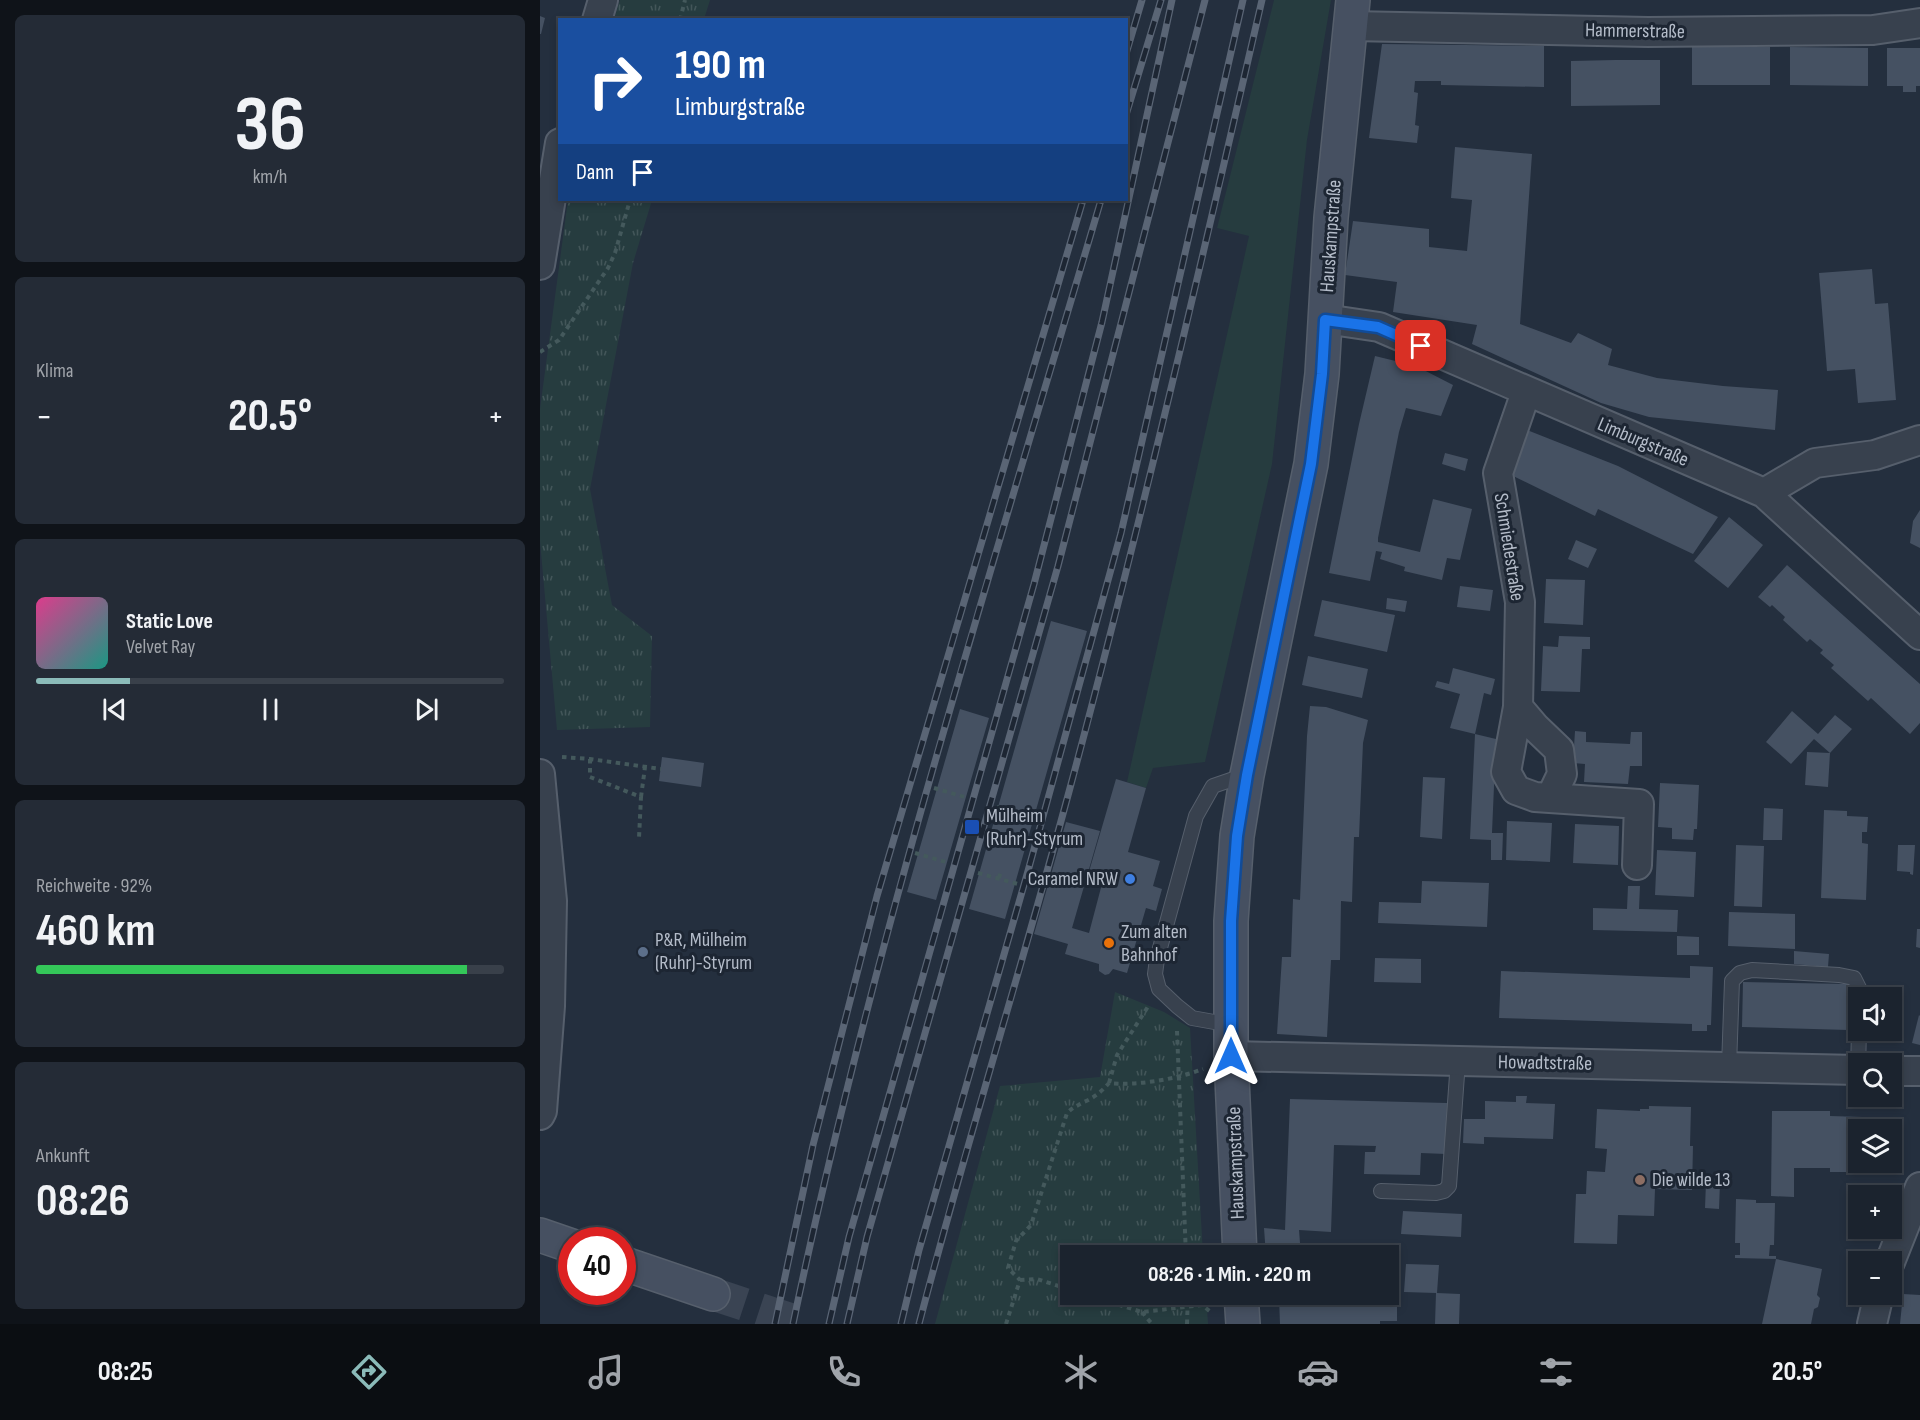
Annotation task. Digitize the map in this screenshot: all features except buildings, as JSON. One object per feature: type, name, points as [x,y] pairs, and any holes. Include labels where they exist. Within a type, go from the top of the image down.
[{"type":"street","points":[[598,18],[603,0]]},
{"type":"street","name":"Hammerstraße","points":[[1352,13],[1648,32],[1873,30],[1912,16]]},
{"type":"street","name":"Hauskampstraße","points":[[1240,1245],[1231,1041],[1231,921],[1237,836],[1247,775],[1311,464],[1322,374],[1331,218],[1352,13]]},
{"type":"street","points":[[540,265],[558,155]]},
{"type":"street","name":"Limburgstraße","points":[[1325,320],[1378,327],[1764,493],[1920,635]]},
{"type":"street","name":"Schmiedestraße","points":[[1526,392],[1498,473],[1520,602],[1518,707],[1506,772],[1516,790],[1535,797],[1639,804],[1637,865]]},
{"type":"street","points":[[1764,493],[1815,463],[1875,455],[1920,440]]},
{"type":"street","points":[[1518,707],[1559,750],[1562,774],[1551,797]]},
{"type":"street","points":[[540,1115],[550,1006],[552,901],[549,765]]},
{"type":"street","name":"Howadtstraße","points":[[1231,1041],[1458,1061],[1848,1070]]},
{"type":"street","points":[[1902,1071],[1920,1071]]},
{"type":"street","points":[[1894,1251],[1920,1187]]},
{"type":"street","points":[[540,1235],[558,1241]]},
{"type":"street","points":[[636,1268],[713,1294]]},
{"type":"street","points":[[1229,1320],[1236,1305]]},
{"type":"street","points":[[1872,1324],[1876,1305]]},
{"type":"lane","points":[[1231,1041],[1192,1018],[1177,1006],[1159,989],[1155,974],[1157,959],[1196,816],[1213,786],[1247,775]]},
{"type":"lane","points":[[1729,1067],[1732,981],[1740,973],[1752,970],[1839,975],[1854,978],[1858,987]]},
{"type":"lane","points":[[1381,1191],[1436,1193],[1444,1191],[1449,1186],[1458,1061]]},
{"type":"path","points":[[680,18],[685,0]]},
{"type":"path","points":[[540,352],[559,340],[608,268],[615,253],[630,201]]},
{"type":"path","points":[[590,759],[590,777],[641,797]]},
{"type":"path","points":[[549,765],[590,759],[661,770]]},
{"type":"path","points":[[639,838],[645,767]]},
{"type":"path","points":[[934,788],[968,798]]},
{"type":"path","points":[[949,801],[951,793]]},
{"type":"path","points":[[998,807],[1036,818]]},
{"type":"path","points":[[1015,820],[1017,812]]},
{"type":"path","points":[[932,858],[934,851]]},
{"type":"path","points":[[915,854],[949,863]]},
{"type":"path","points":[[999,878],[1001,870]]},
{"type":"path","points":[[978,873],[1018,884]]},
{"type":"path","points":[[1060,1286],[1037,1279],[1020,1280],[1008,1268],[1016,1241],[1031,1226],[1067,1113],[1073,1106],[1100,1093],[1109,1083],[1117,1055],[1159,989]]},
{"type":"path","points":[[1177,1006],[1177,1076],[1185,1245]]},
{"type":"path","points":[[1109,1083],[1120,1084],[1177,1076],[1210,1066],[1231,1041]]},
{"type":"path","points":[[1006,1324],[1020,1280]]},
{"type":"path","points":[[1119,1305],[1142,1312],[1202,1305],[1229,1320]]},
{"type":"path","points":[[1187,1324],[1188,1306]]},
{"type":"path","points":[[1142,1312],[1152,1324]]},
{"type":"green space","points":[[620,0],[710,0],[704,18],[614,18]]},
{"type":"green space","points":[[1274,0],[1331,0],[1307,140],[1272,464],[1205,762],[1153,768],[1146,788],[1127,782],[1249,236],[1217,228]]},
{"type":"green space","points":[[568,201],[652,201],[633,263],[590,489],[612,605],[652,636],[650,727],[557,730],[540,541],[540,409]]},
{"type":"green space","points":[[1115,992],[1164,1012],[1190,1028],[1202,1245],[1060,1245],[1060,1305],[1207,1305],[1208,1324],[935,1324],[1000,1086],[1100,1077]]},
{"type":"tunnel","points":[[713,1294],[804,1324]]},
{"type":"railway","points":[[1128,47],[1142,0]]},
{"type":"railway","points":[[1128,108],[1161,0]]},
{"type":"railway","points":[[829,1324],[849,1237],[1034,584],[1102,322],[1172,0]]},
{"type":"railway","points":[[847,1324],[867,1237],[1058,566],[1205,0]]},
{"type":"railway","points":[[901,1324],[919,1250],[1028,871],[1121,533],[1243,0]]},
{"type":"railway","points":[[919,1324],[1052,855],[1096,690],[1169,395],[1262,0]]},
{"type":"railway","points":[[775,1324],[813,1145],[877,896],[1083,201]]},
{"type":"railway","points":[[793,1324],[859,1040],[897,899],[976,619],[1101,201]]},
{"type":"place","name":"Mülheim (Ruhr)-Styrum","points":[[972,827]]},
{"type":"place","name":"Caramel NRW","points":[[1130,879]]},
{"type":"place","name":"Zum alten Bahnhof","points":[[1109,943]]},
{"type":"place","name":"P&R, Mülheim (Ruhr)-Styrum","points":[[643,952]]},
{"type":"place","name":"Die wilde 13","points":[[1640,1180]]},
{"type":"route","points":[[1231,1056],[1231,921],[1237,836],[1282,599],[1311,464],[1322,374],[1325,320],[1378,327],[1421,346]]}]
